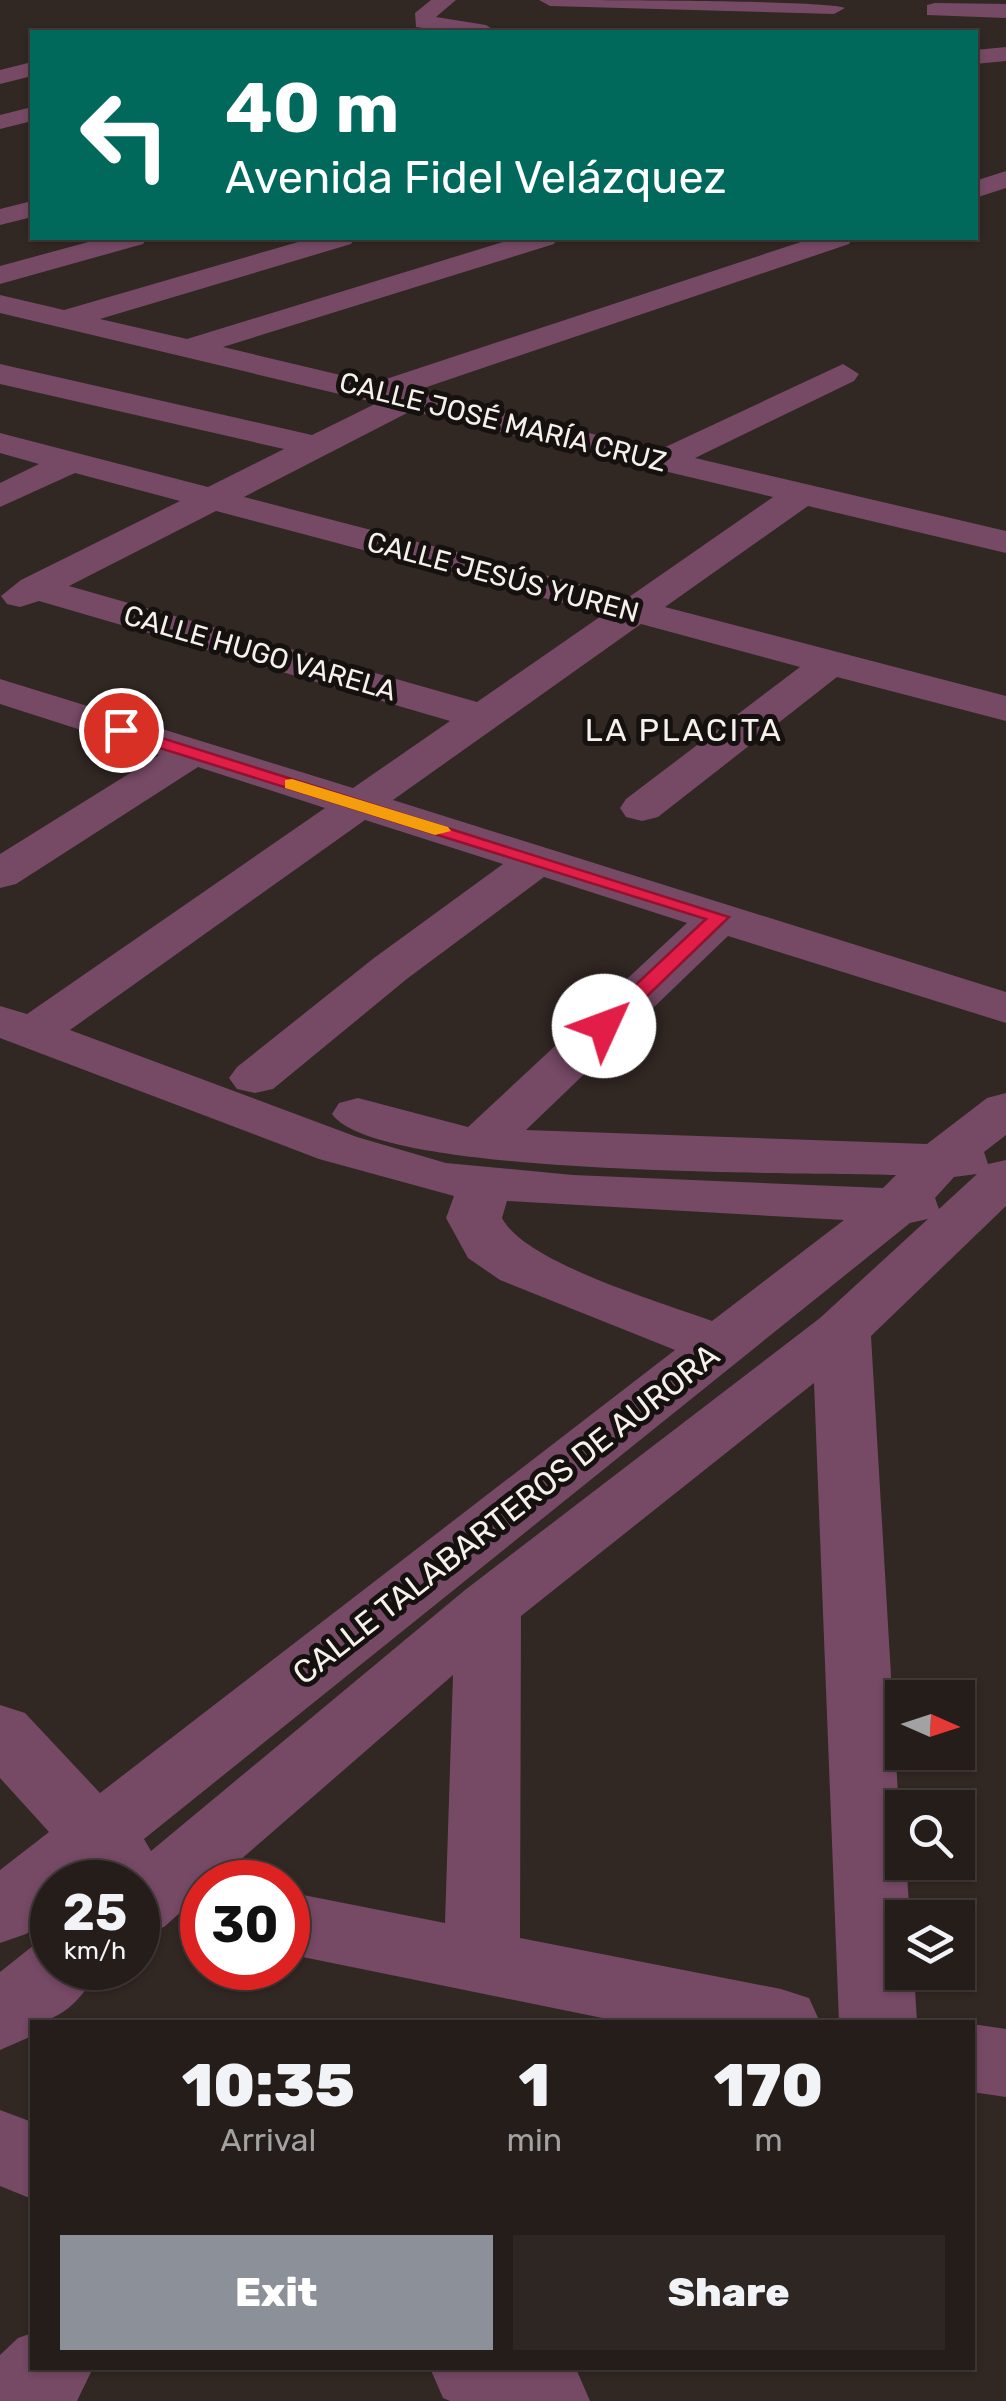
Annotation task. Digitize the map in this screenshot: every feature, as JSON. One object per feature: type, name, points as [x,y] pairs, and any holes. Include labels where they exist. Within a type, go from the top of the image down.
[{"type":"street","points":[[445,0],[426,13],[424,22],[474,30]]},
{"type":"street","points":[[541,8],[846,6],[837,30]]},
{"type":"street","points":[[541,8],[620,26]]},
{"type":"street","points":[[935,10],[975,25],[1006,30]]},
{"type":"street","points":[[975,25],[1006,11]]},
{"type":"street","points":[[978,57],[1006,54]]},
{"type":"street","points":[[0,77],[30,70]]},
{"type":"street","points":[[0,122],[30,114]]},
{"type":"street","points":[[978,189],[1006,179]]},
{"type":"street","points":[[0,217],[30,210]]},
{"type":"street","points":[[0,275],[126,240]]},
{"type":"street","points":[[67,318],[334,240]]},
{"type":"street","points":[[193,347],[538,240]]},
{"type":"street","points":[[17,597],[311,445],[396,395],[833,240]]},
{"type":"street","name":"CALLE JOSÉ MARÍA CRUZ","points":[[0,304],[1006,542]]},
{"type":"street","points":[[0,372],[102,326]]},
{"type":"street","points":[[0,372],[311,445]]},
{"type":"street","points":[[660,462],[843,374]]},
{"type":"street","name":"CALLE JESÚS YUREN","points":[[0,442],[206,500],[1006,709]]},
{"type":"street","points":[[0,496],[71,462]]},
{"type":"street","points":[[32,1021],[359,805],[800,495]]},
{"type":"street","name":"CALLE HUGO VARELA","points":[[17,597],[486,718]]},
{"type":"street","points":[[642,808],[830,663]]},
{"type":"street","points":[[0,691],[1006,1008]]},
{"type":"street","points":[[0,736],[51,708]]},
{"type":"street","points":[[0,874],[190,753]]},
{"type":"street","points":[[256,1078],[391,968],[536,861]]},
{"type":"street","points":[[720,917],[482,1165],[474,1218],[488,1246],[520,1267],[720,1346]]},
{"type":"street","points":[[0,986],[32,1021],[338,1148],[441,1179],[482,1165],[986,1182]]},
{"type":"street","points":[[32,1021],[256,1078],[405,1130],[482,1165],[898,1206]]},
{"type":"street","name":"CALLE TALABARTEROS DE AURORA","points":[[160,1897],[488,1607],[841,1332],[986,1182],[1006,1109]]},
{"type":"street","name":"CALLE TALABARTEROS DE AURORA","points":[[17,1902],[898,1206],[986,1182]]},
{"type":"street","points":[[841,1332],[878,2020]]},
{"type":"street","points":[[482,1965],[488,1607]]},
{"type":"street","points":[[0,1732],[118,1860]]},
{"type":"street","points":[[310,1929],[770,2020]]},
{"type":"street","points":[[0,2018],[34,1990]]},
{"type":"street","points":[[975,2059],[1006,2064]]},
{"type":"street","points":[[0,2146],[30,2161]]},
{"type":"street","points":[[16,2401],[47,2370]]},
{"type":"street","points":[[478,2370],[546,2401]]},
{"type":"slow traffic","points":[[292,784],[442,831]]},
{"type":"district","name":"LA PLACITA","points":[[684,730]]},
{"type":"route","points":[[121,730],[720,917],[604,1026]]}]
